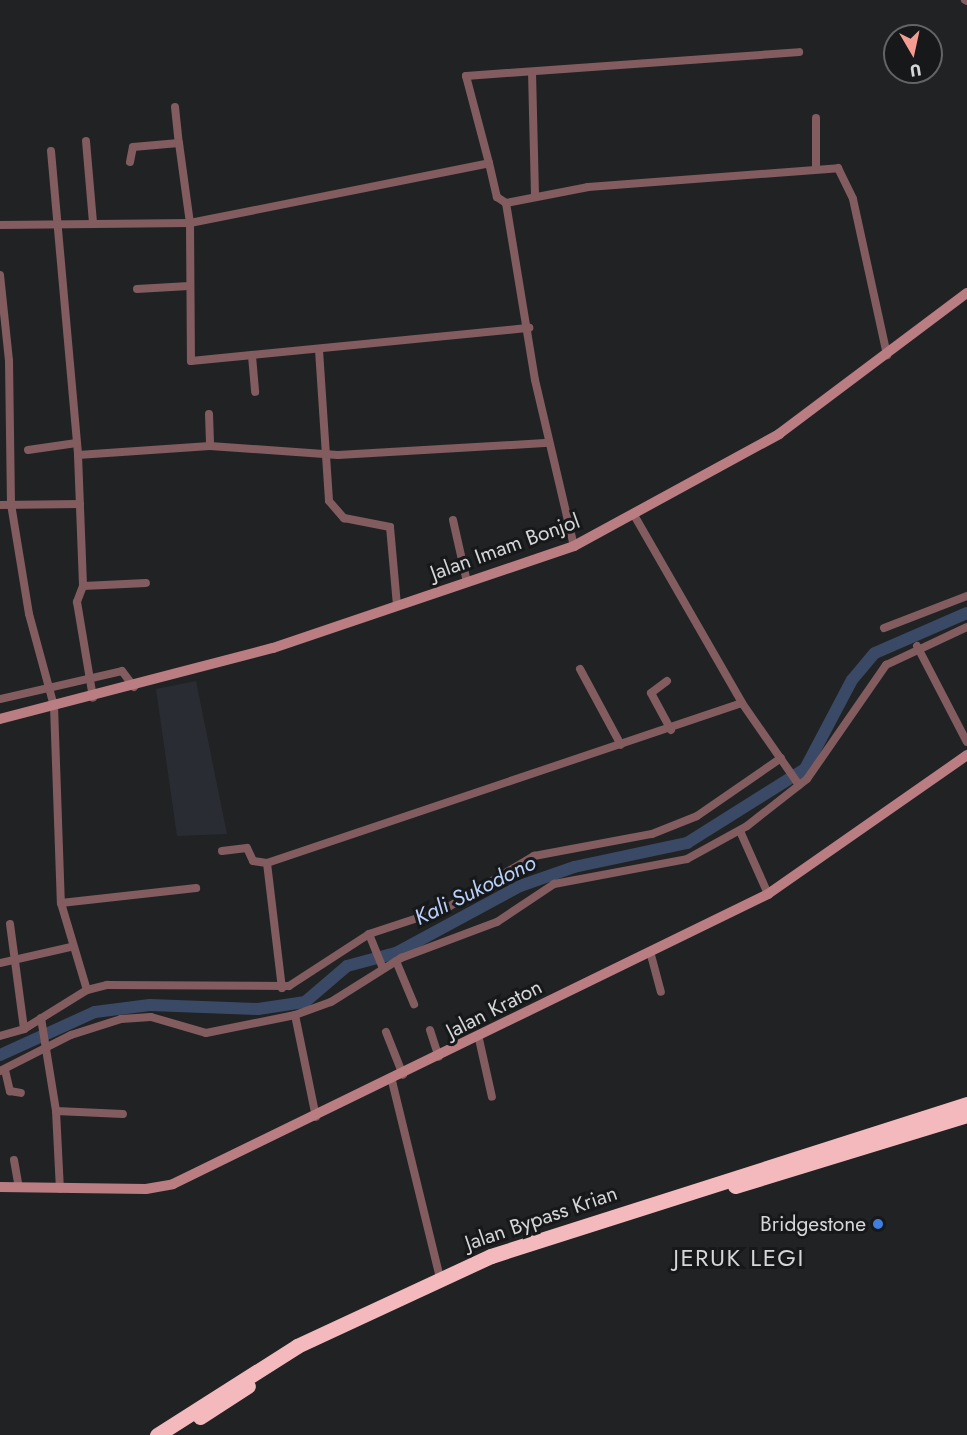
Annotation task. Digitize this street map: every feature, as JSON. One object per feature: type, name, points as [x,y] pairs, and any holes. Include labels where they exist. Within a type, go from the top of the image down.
[{"type":"highway","name":"Jalan Bypass Krian","points":[[156,1435],[297,1346],[440,1278],[575,1226],[967,1104]]},
{"type":"highway","name":"Jalan Bypass Krian","points":[[174,1435],[310,1350],[447,1284],[587,1232],[967,1115]]},
{"type":"street","points":[[799,52],[465,78],[497,197],[506,203],[588,187],[838,168],[845,174],[887,355]]},
{"type":"street","points":[[532,72],[535,197]]},
{"type":"street","points":[[175,107],[190,223],[191,361],[529,328]]},
{"type":"street","points":[[816,117],[816,169]]},
{"type":"street","points":[[86,141],[93,223]]},
{"type":"street","points":[[130,162],[133,147],[179,143]]},
{"type":"street","points":[[51,151],[78,454],[83,586],[76,602],[93,698]]},
{"type":"street","points":[[0,225],[190,223],[489,163]]},
{"type":"street","points":[[506,203],[549,443],[574,546]]},
{"type":"street","points":[[0,275],[9,362],[11,504],[29,614],[51,687],[49,707],[61,903],[71,947],[87,990]]},
{"type":"street","points":[[137,289],[189,286]]},
{"type":"street","name":"Jalan Imam Bonjol","points":[[0,719],[93,698],[273,648],[574,546],[779,434],[967,293]]},
{"type":"street","points":[[319,350],[326,481],[336,513],[390,527],[397,605]]},
{"type":"street","points":[[252,356],[255,392]]},
{"type":"street","points":[[209,414],[210,446]]},
{"type":"street","points":[[28,450],[76,443]]},
{"type":"street","points":[[78,454],[210,446],[325,455],[549,443]]},
{"type":"street","points":[[0,505],[80,504]]},
{"type":"street","points":[[634,515],[742,703],[797,783]]},
{"type":"street","points":[[453,520],[467,582]]},
{"type":"street","points":[[83,586],[146,583]]},
{"type":"street","points":[[884,628],[967,596]]},
{"type":"street","points":[[21,1093],[10,1091],[3,1070],[71,1035],[138,1016],[206,1033],[295,1015],[331,1002],[382,966],[486,927],[554,884],[680,862],[740,831],[797,783],[835,746],[878,673],[917,646],[967,627]]},
{"type":"street","points":[[917,646],[967,742]]},
{"type":"street","points":[[580,669],[621,745]]},
{"type":"street","points":[[0,699],[122,671],[134,687]]},
{"type":"street","points":[[667,681],[651,693],[670,730]]},
{"type":"street","points":[[39,690],[49,707]]},
{"type":"street","points":[[222,851],[247,848],[253,861],[267,863],[670,730],[742,703]]},
{"type":"street","name":"Jalan Kraton","points":[[0,1187],[164,1188],[392,1082],[651,955],[768,894],[967,755]]},
{"type":"street","points":[[0,1036],[41,1021],[87,990],[138,984],[282,988],[370,937],[445,909],[539,854],[674,826],[705,812],[783,760]]},
{"type":"street","points":[[740,831],[768,894]]},
{"type":"street","points":[[267,863],[282,988]]},
{"type":"street","points":[[61,903],[196,888]]},
{"type":"street","points":[[10,924],[24,1029]]},
{"type":"street","points":[[370,937],[382,966]]},
{"type":"street","points":[[0,963],[71,947]]},
{"type":"street","points":[[651,955],[661,992]]},
{"type":"street","points":[[396,961],[414,1004]]},
{"type":"street","points":[[295,1015],[317,1118]]},
{"type":"street","points":[[41,1021],[47,1046],[56,1111],[60,1189]]},
{"type":"street","points":[[429,1030],[439,1059]]},
{"type":"street","points":[[386,1032],[403,1076]]},
{"type":"street","points":[[479,1039],[492,1097]]},
{"type":"street","points":[[392,1082],[440,1278]]},
{"type":"street","points":[[56,1111],[123,1114]]},
{"type":"street","points":[[14,1160],[19,1188]]},
{"type":"shaded area","points":[[196,681],[227,834],[177,836],[156,689]]},
{"type":"waterway","name":"Kali Sukodono","points":[[0,1055],[95,1012],[150,1005],[258,1009],[305,1002],[347,966],[396,953],[520,886],[574,867],[687,843],[805,769],[852,680],[875,653],[967,613]]},
{"type":"place","name":"Bridgestone","points":[[878,1224]]},
{"type":"district","name":"JERUK LEGI","points":[[739,1258]]}]
